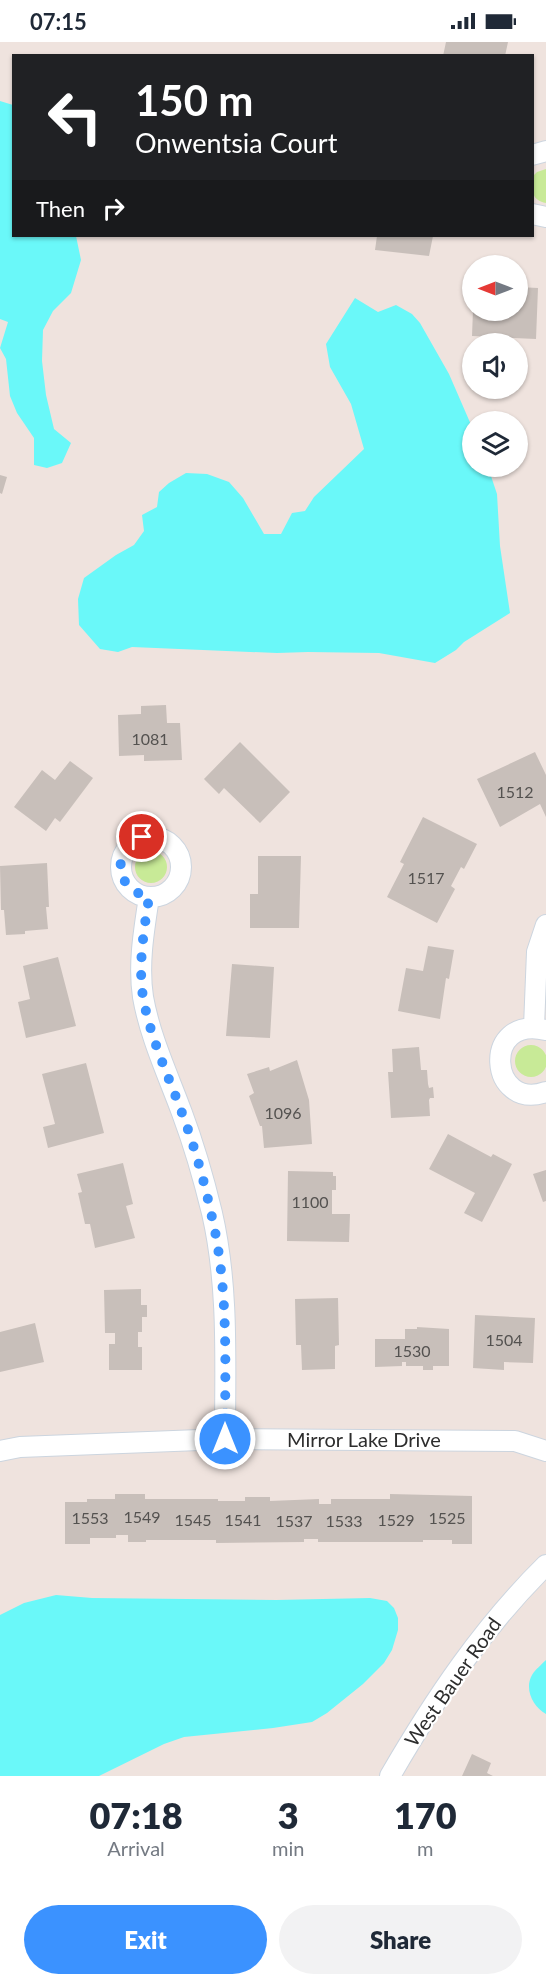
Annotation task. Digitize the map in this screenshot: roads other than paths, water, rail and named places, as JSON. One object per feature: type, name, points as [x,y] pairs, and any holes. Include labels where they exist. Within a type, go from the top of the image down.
[{"type":"street","points":[[149,897],[142,939],[143,997],[159,1055],[183,1115],[212,1214],[220,1266],[225,1330],[225,1439]]},
{"type":"street","points":[[546,925],[537,952],[540,1028],[523,1029],[513,1034],[504,1043],[499,1066],[510,1086],[520,1092],[531,1095],[546,1092]]},
{"type":"street","name":"Mirror Lake Drive","points":[[0,1451],[20,1447],[225,1439],[514,1441],[546,1451]]},
{"type":"street","name":"West Bauer Road","points":[[390,1776],[421,1722],[468,1653],[519,1592],[546,1565]]},
{"type":"water","points":[[0,101],[12,105],[12,237],[76,237],[81,260],[71,293],[53,311],[43,330],[42,361],[46,395],[54,429],[71,443],[62,463],[47,468],[34,465],[34,438],[17,413],[10,396],[6,359],[0,348],[8,322],[0,319]]},
{"type":"water","points":[[355,298],[378,312],[396,305],[412,314],[420,323],[449,374],[465,411],[462,411],[462,477],[491,477],[497,494],[500,546],[510,613],[435,663],[379,653],[277,653],[132,647],[118,652],[100,649],[79,625],[78,599],[84,578],[134,545],[144,531],[142,515],[157,507],[159,492],[169,483],[186,473],[207,474],[229,482],[243,498],[264,534],[281,534],[292,513],[305,511],[314,497],[364,449],[351,404],[330,367],[326,344]]},
{"type":"water","points":[[56,1595],[92,1598],[276,1600],[370,1598],[387,1601],[394,1608],[398,1618],[398,1630],[392,1650],[384,1663],[363,1684],[312,1722],[184,1737],[164,1744],[99,1776],[0,1776],[0,1615],[24,1603]]},
{"type":"water","points":[[546,1660],[546,1714],[537,1707],[529,1692],[529,1686],[532,1675]]}]
